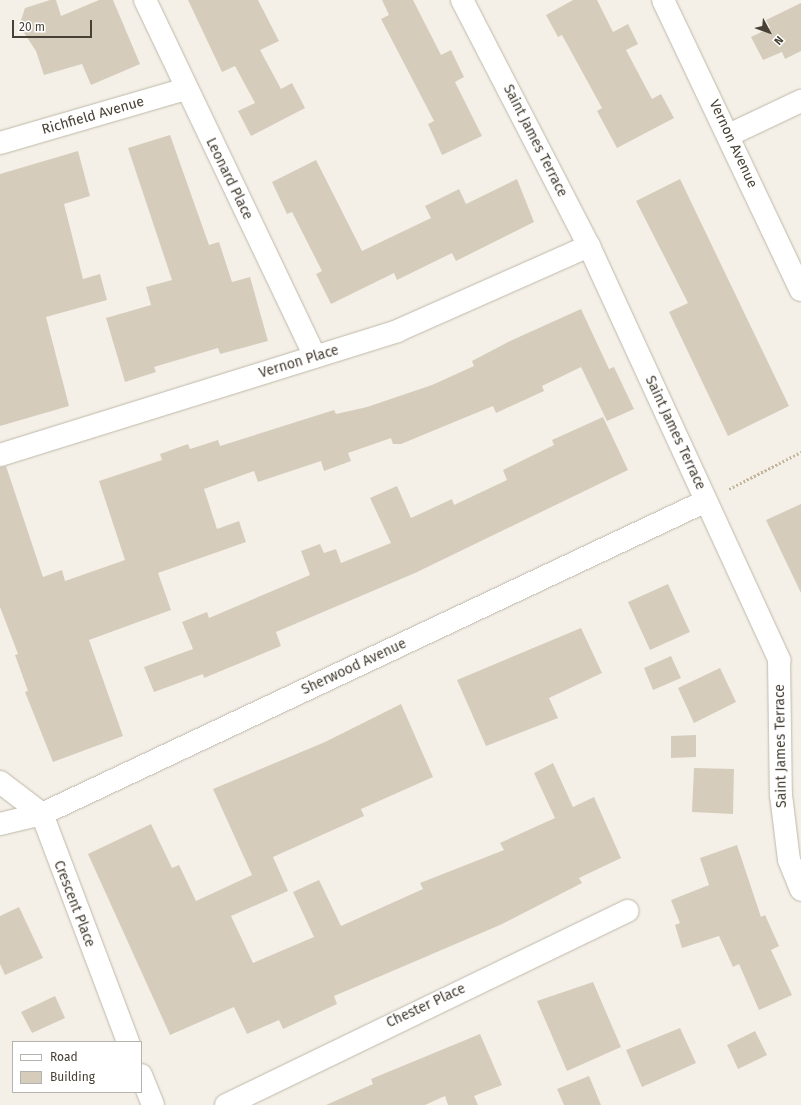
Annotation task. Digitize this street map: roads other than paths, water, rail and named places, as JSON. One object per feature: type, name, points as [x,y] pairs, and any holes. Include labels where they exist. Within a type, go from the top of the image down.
[{"type":"street","name":"Leonard Place","points":[[145,0],[314,357]]},
{"type":"street","name":"Saint James Terrace","points":[[462,0],[589,246],[715,496],[779,660],[781,795],[801,890]]},
{"type":"street","name":"Vernon Avenue","points":[[663,0],[729,135],[801,290]]},
{"type":"street","name":"Richfield Avenue","points":[[0,143],[186,89]]},
{"type":"street","points":[[729,135],[801,101]]},
{"type":"street","name":"Vernon Place","points":[[0,455],[397,331],[589,246]]},
{"type":"street","name":"Sherwood Avenue","points":[[0,824],[42,814],[715,496]]},
{"type":"street","points":[[0,782],[42,814]]},
{"type":"street","name":"Crescent Place","points":[[42,814],[128,1041]]},
{"type":"street","name":"Chester Place","points":[[226,1105],[628,911]]},
{"type":"street","points":[[142,1078],[153,1105]]}]
